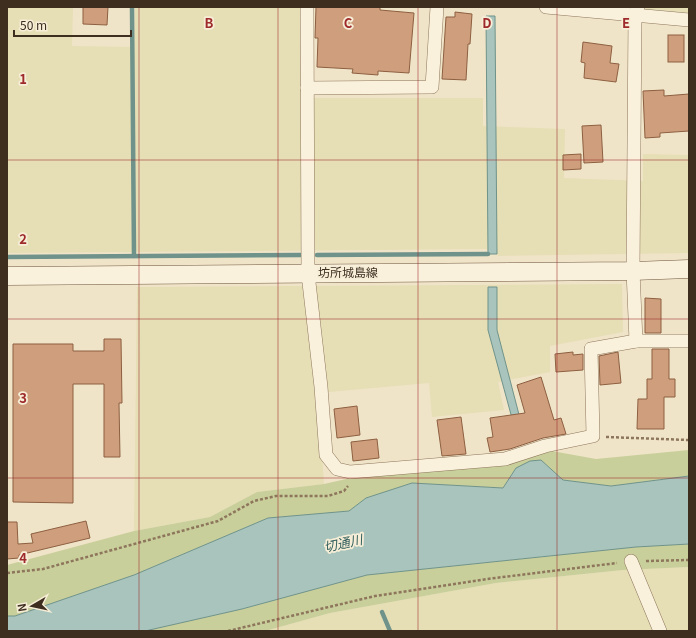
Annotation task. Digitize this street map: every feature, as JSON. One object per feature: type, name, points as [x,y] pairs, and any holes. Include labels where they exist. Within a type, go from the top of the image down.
[{"type":"main road","name":"坊所城島線","points":[[7,276],[633,271],[689,269]]},
{"type":"street","points":[[307,7],[308,274],[326,455],[337,469],[350,472],[505,459],[545,446],[593,436],[590,348],[636,341],[689,341]]},
{"type":"street","points":[[308,88],[432,87],[437,7]]},
{"type":"street","points":[[546,7],[637,11],[689,20]]},
{"type":"street","points":[[636,341],[633,271],[637,11]]},
{"type":"street","points":[[631,561],[660,631]]},
{"type":"path","points":[[593,436],[689,440]]},
{"type":"path","points":[[7,573],[44,569],[218,521],[254,501],[276,496],[328,496],[344,491],[350,482],[350,472]]},
{"type":"path","points":[[228,631],[374,596],[487,579],[631,561],[689,560]]},
{"type":"shaded area","points":[[7,7],[73,7],[72,46],[134,47],[135,7],[301,7],[302,98],[483,98],[483,126],[565,129],[564,178],[643,181],[643,154],[689,155],[689,253],[499,256],[486,249],[7,253]]},
{"type":"shaded area","points":[[645,7],[689,7],[689,13],[645,9]]},
{"type":"shaded area","points":[[622,284],[623,332],[550,346],[550,372],[498,382],[504,410],[432,417],[429,383],[318,393],[324,484],[257,492],[210,517],[134,531],[137,287]]},
{"type":"shaded area","points":[[689,567],[689,631],[265,631],[330,613],[496,583],[623,570]]},
{"type":"green space","points":[[689,450],[689,476],[611,486],[563,480],[541,460],[516,468],[503,488],[412,483],[366,498],[349,511],[268,518],[134,575],[15,616],[7,616],[7,565],[134,531],[210,517],[257,492],[324,484],[368,474],[502,465],[552,451],[596,459]]},
{"type":"green space","points":[[689,544],[689,567],[623,570],[496,583],[330,613],[265,631],[145,631],[242,609],[367,575],[636,547]]},
{"type":"water","points":[[486,16],[495,16],[497,254],[488,254]]},
{"type":"water","points":[[488,287],[497,287],[497,330],[523,430],[516,433],[488,330]]},
{"type":"water","name":"切通川","points":[[541,460],[563,480],[611,486],[689,476],[689,544],[636,547],[367,575],[242,609],[145,631],[7,631],[7,616],[15,616],[134,575],[268,518],[349,511],[366,498],[412,483],[503,488],[516,468],[530,461]]},
{"type":"building","points":[[83,7],[108,7],[107,25],[83,24]]},
{"type":"building","points":[[316,7],[380,7],[380,10],[414,13],[409,73],[378,71],[378,75],[352,73],[353,69],[317,67],[318,38],[315,38]]},
{"type":"building","points":[[455,12],[472,14],[470,44],[468,44],[466,80],[442,79],[446,17],[455,17]]},
{"type":"building","points":[[668,35],[684,35],[684,62],[668,62]]},
{"type":"building","points":[[583,42],[612,46],[610,63],[619,64],[616,82],[584,78],[585,63],[581,62]]},
{"type":"building","points":[[664,90],[664,96],[689,94],[689,131],[660,133],[660,137],[645,138],[643,91]]},
{"type":"building","points":[[601,125],[603,162],[584,163],[582,126]]},
{"type":"building","points":[[581,154],[581,169],[563,170],[563,155]]},
{"type":"building","points":[[645,298],[661,299],[661,333],[645,333]]},
{"type":"building","points":[[104,339],[121,339],[122,403],[119,403],[120,457],[104,457],[104,384],[73,384],[73,503],[13,502],[13,344],[73,344],[73,351],[104,351]]},
{"type":"building","points":[[652,349],[669,349],[669,379],[675,379],[675,397],[664,397],[664,429],[637,429],[638,399],[647,399],[647,379],[652,379]]},
{"type":"building","points":[[573,352],[573,355],[583,354],[583,370],[556,372],[555,354]]},
{"type":"building","points":[[618,352],[621,383],[600,385],[599,356]]},
{"type":"building","points":[[541,377],[554,420],[561,418],[566,434],[543,438],[510,449],[490,452],[487,438],[493,437],[490,418],[525,413],[517,385]]},
{"type":"building","points":[[357,406],[360,435],[337,438],[334,409]]},
{"type":"building","points":[[461,417],[466,454],[442,456],[437,420]]},
{"type":"building","points":[[377,439],[379,458],[353,461],[351,442]]},
{"type":"building","points":[[86,521],[90,538],[19,555],[19,558],[7,559],[7,522],[17,522],[18,544],[33,543],[31,534]]},
{"type":"waterway","points":[[132,7],[134,256]]},
{"type":"waterway","points":[[317,255],[488,254]]},
{"type":"waterway","points":[[7,257],[301,255]]},
{"type":"waterway","points":[[382,612],[390,631]]}]
